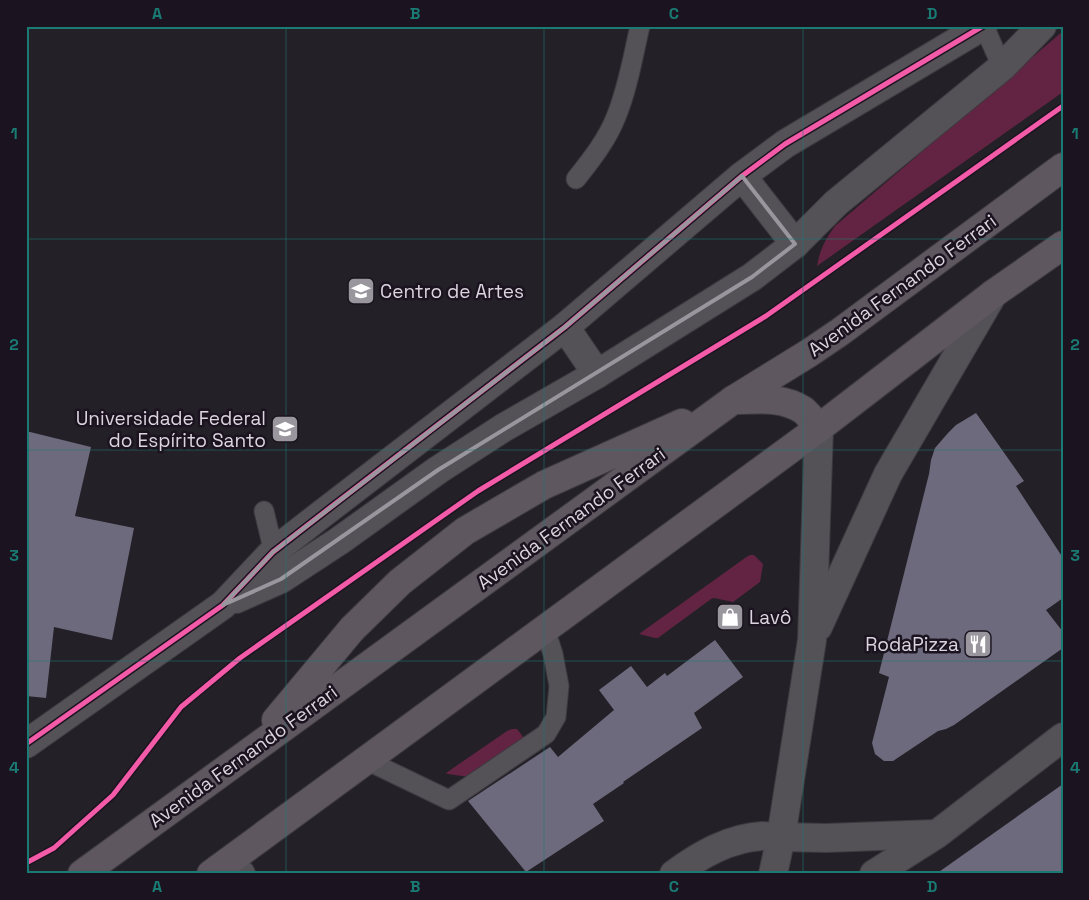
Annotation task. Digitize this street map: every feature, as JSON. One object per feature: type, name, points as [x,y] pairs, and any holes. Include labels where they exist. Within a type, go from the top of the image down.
[{"type":"main road","name":"Avenida Fernando Ferrari","points":[[82,874],[733,400],[840,332],[1063,167]]},
{"type":"main road","points":[[223,872],[366,760],[819,428],[993,294],[1063,245]]},
{"type":"main road","points":[[253,749],[352,629],[400,582],[465,531],[544,484],[733,400],[766,399],[786,402],[804,411],[819,428]]},
{"type":"street","points":[[223,605],[273,552],[565,327],[742,176],[785,144],[984,26]]},
{"type":"street","points":[[26,744],[223,605],[281,579],[339,541],[438,470],[597,374],[752,276],[795,244],[836,203],[1002,67],[1042,26]]},
{"type":"street","points":[[742,176],[795,244]]},
{"type":"street","points":[[812,640],[888,474],[993,294]]},
{"type":"street","points":[[565,327],[597,374]]},
{"type":"street","points":[[773,874],[781,837],[812,640],[819,428]]},
{"type":"street","points":[[874,874],[937,834],[1063,737]]},
{"type":"street","points":[[680,872],[714,848],[739,840],[762,836],[826,838],[937,834]]},
{"type":"lane","points":[[576,179],[591,161],[616,117],[640,26]]},
{"type":"lane","points":[[984,26],[1002,67]]},
{"type":"lane","points":[[264,511],[281,579]]},
{"type":"lane","points":[[366,760],[449,800],[546,734],[556,717],[559,686],[553,654],[545,629]]},
{"type":"highlighted area","points":[[742,176],[795,244],[752,277],[438,470],[281,579],[223,605],[273,552],[565,327]]},
{"type":"shaded area","points":[[1063,31],[1063,92],[817,266],[823,245],[835,226]]},
{"type":"shaded area","points":[[754,555],[763,564],[760,582],[733,602],[711,599],[658,638],[639,634],[745,558]]},
{"type":"shaded area","points":[[517,729],[524,738],[469,777],[446,773],[507,731]]},
{"type":"building","points":[[976,413],[1024,481],[1016,486],[1063,558],[1063,598],[1046,610],[1063,632],[1063,648],[954,725],[938,731],[893,761],[884,761],[875,754],[872,743],[889,677],[879,673],[931,460],[935,448],[948,433],[956,425]]},
{"type":"building","points":[[26,431],[91,447],[75,516],[134,528],[112,640],[54,627],[46,698],[26,696]]},
{"type":"building","points":[[715,640],[743,677],[694,713],[702,728],[593,804],[604,821],[526,872],[468,801],[550,747],[558,757],[614,710],[599,690],[631,666],[647,687],[665,673],[667,676]]},
{"type":"building","points":[[1063,784],[1063,874],[936,874]]},
{"type":"cycle path","points":[[26,744],[223,605],[273,552],[565,327],[742,176],[785,144],[983,26]]},
{"type":"cycle path","points":[[26,863],[54,848],[113,795],[181,707],[240,658],[478,491],[766,316],[1063,106]]},
{"type":"place","name":"Centro de Artes","points":[[361,291]]},
{"type":"place","name":"Universidade Federal do Espírito Santo","points":[[285,429]]},
{"type":"place","name":"Lavô","points":[[730,617]]},
{"type":"place","name":"RodaPizza","points":[[978,644]]}]
